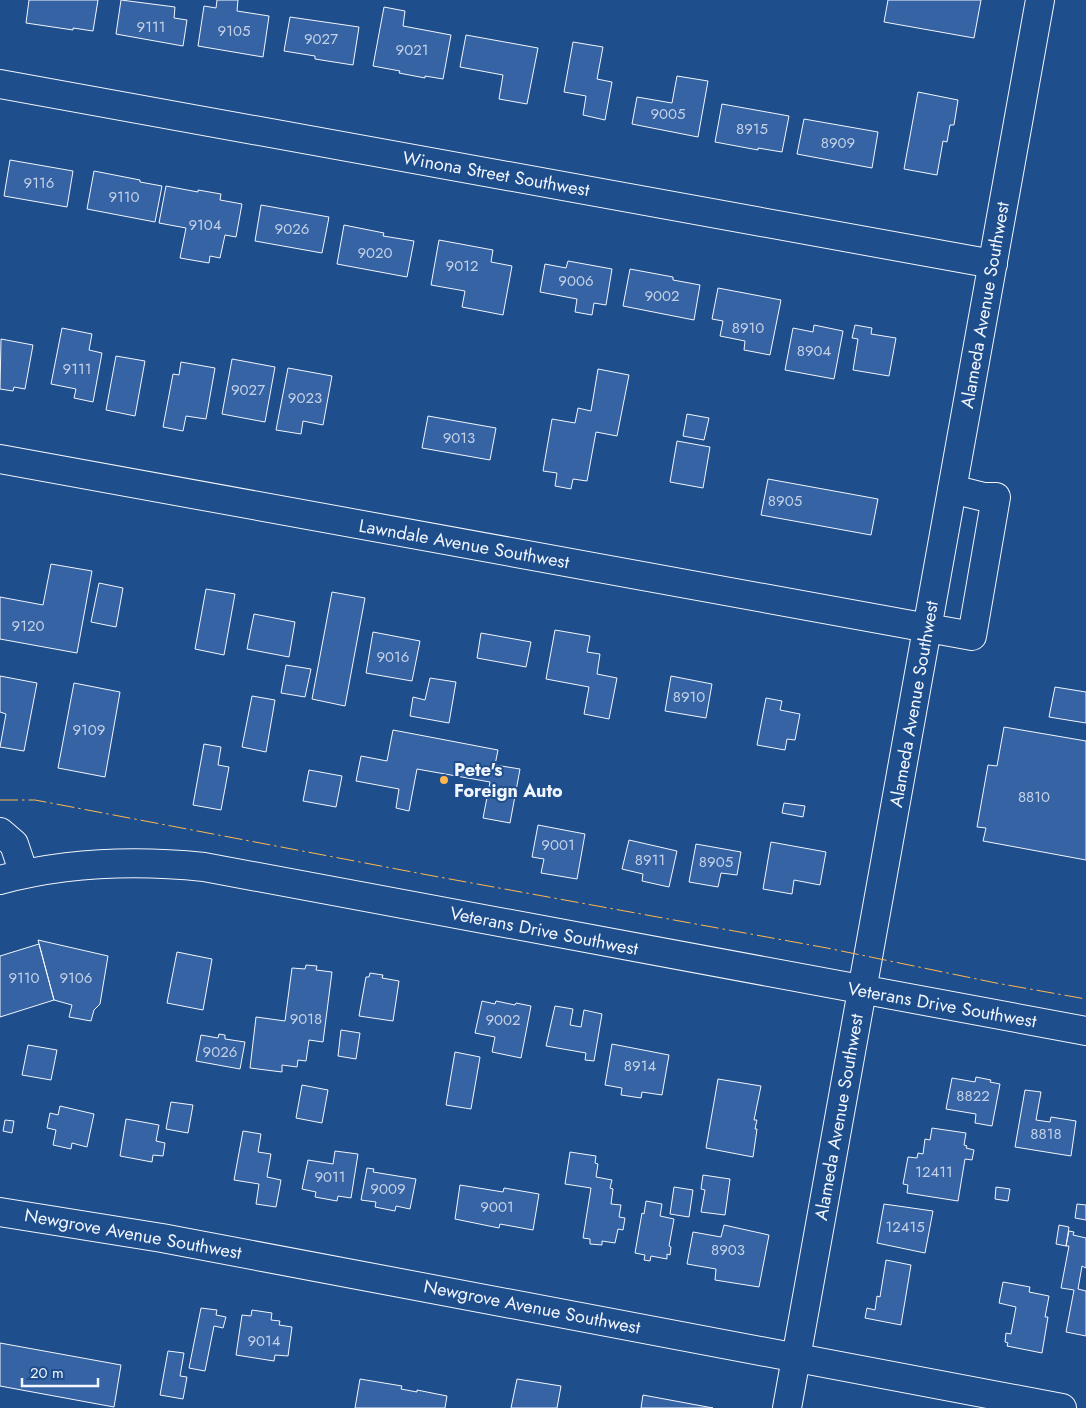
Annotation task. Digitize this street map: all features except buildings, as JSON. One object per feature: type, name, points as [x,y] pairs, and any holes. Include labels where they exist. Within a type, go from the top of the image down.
[{"type":"street","name":"Alameda Avenue Southwest","points":[[787,1408],[1040,0]]},
{"type":"street","name":"Winona Street Southwest","points":[[0,84],[993,264]]},
{"type":"street","name":"Lawndale Avenue Southwest","points":[[0,459],[972,636],[996,497],[984,497],[952,489]]},
{"type":"street","points":[[0,832],[14,844],[12,877]]},
{"type":"street","name":"Veterans Drive Southwest","points":[[12,877],[76,865],[125,862],[167,863],[204,867],[1086,1031]]},
{"type":"street","name":"Newgrove Avenue Southwest","points":[[0,1212],[172,1240],[1062,1408]]},
{"type":"power","points":[[0,800],[35,800],[428,875],[827,948],[996,983],[1086,999]]},
{"type":"place","name":"Pete's Foreign Auto","points":[[444,780]]}]
